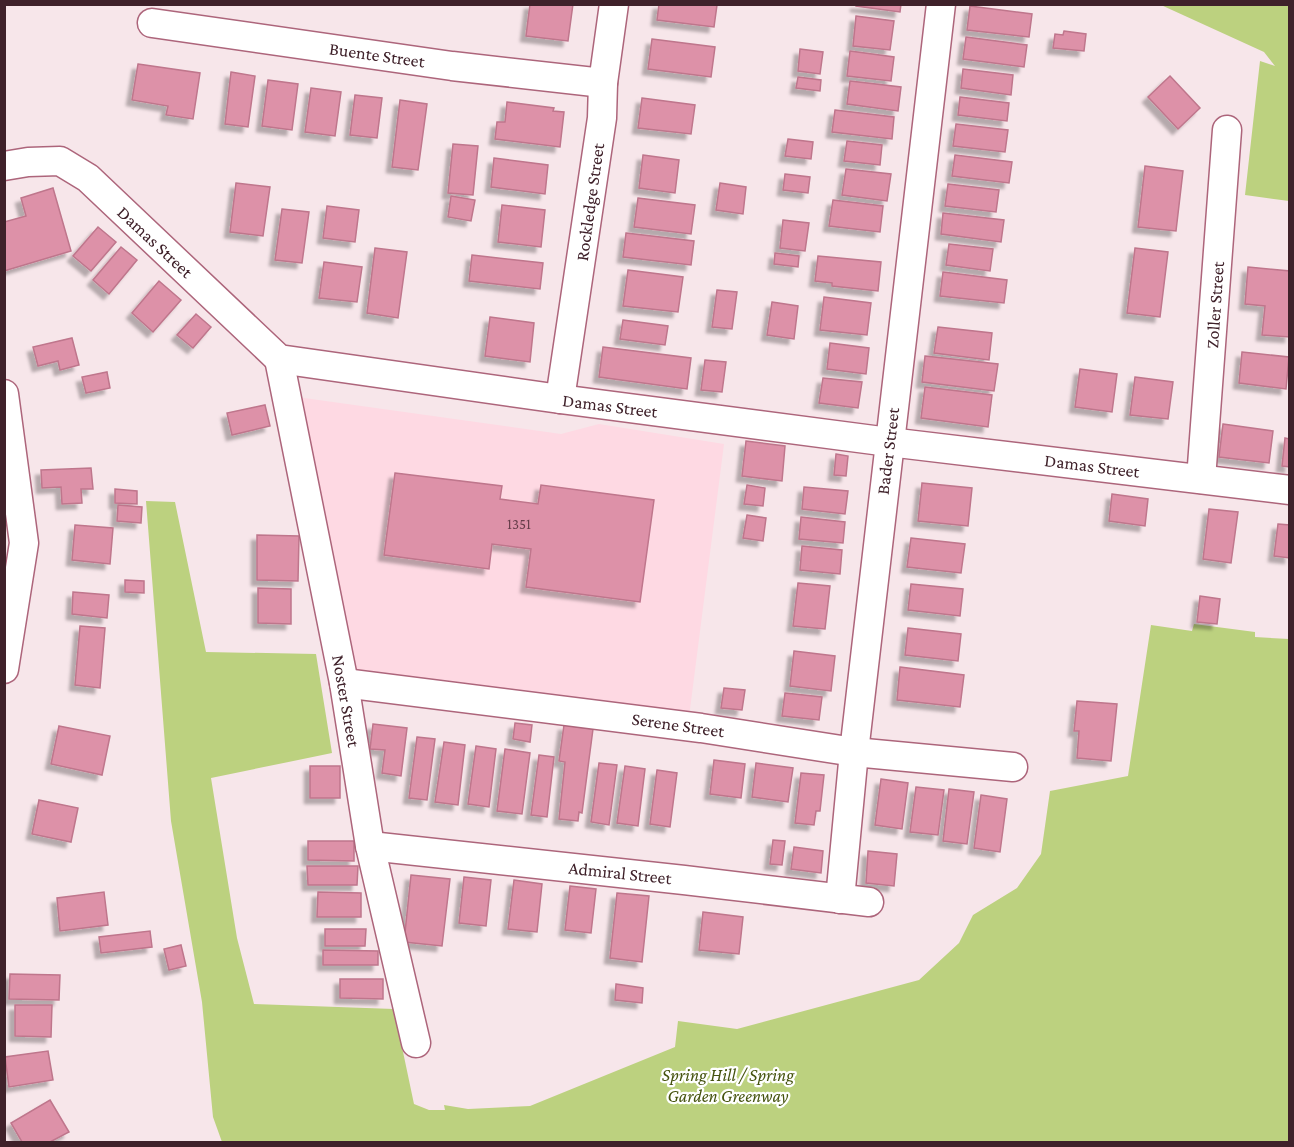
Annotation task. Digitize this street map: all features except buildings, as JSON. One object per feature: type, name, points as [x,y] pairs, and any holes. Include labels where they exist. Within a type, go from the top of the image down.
[{"type":"street","name":"Rockledge Street","points":[[560,399],[602,118],[603,83],[614,4]]},
{"type":"street","name":"Bader Street","points":[[840,899],[854,752],[941,4]]},
{"type":"street","name":"Buente Street","points":[[152,23],[452,66],[603,83]]},
{"type":"street","name":"Zoller Street","points":[[1201,479],[1227,130]]},
{"type":"street","name":"Damas Street","points":[[4,166],[28,162],[60,161],[88,178],[279,359],[889,442],[1290,490]]},
{"type":"street","name":"Noster Street","points":[[279,359],[344,682],[370,846],[416,1043]]},
{"type":"street","points":[[4,394],[24,543],[4,669]]},
{"type":"street","name":"Serene Street","points":[[344,682],[701,728],[854,752],[1013,767]]},
{"type":"street","name":"Admiral Street","points":[[370,846],[684,879],[869,902]]},
{"type":"shaded area","points":[[297,397],[561,434],[599,424],[724,444],[689,717],[352,672]]},
{"type":"green space","points":[[1161,5],[1289,5],[1289,201],[1245,195],[1260,61],[1275,66],[1264,52]]},
{"type":"green space","name":"Spring Hill / Spring Garden Greenway","points":[[146,501],[175,502],[206,652],[316,654],[332,753],[211,778],[237,938],[254,1004],[394,1009],[414,1104],[429,1110],[445,1110],[444,1105],[468,1109],[530,1106],[675,1047],[678,1021],[737,1029],[919,980],[959,943],[973,915],[1017,888],[1041,854],[1050,791],[1128,776],[1151,625],[1192,631],[1194,624],[1255,632],[1255,637],[1289,639],[1289,1142],[222,1142],[213,1117],[202,1002],[171,821]]}]
